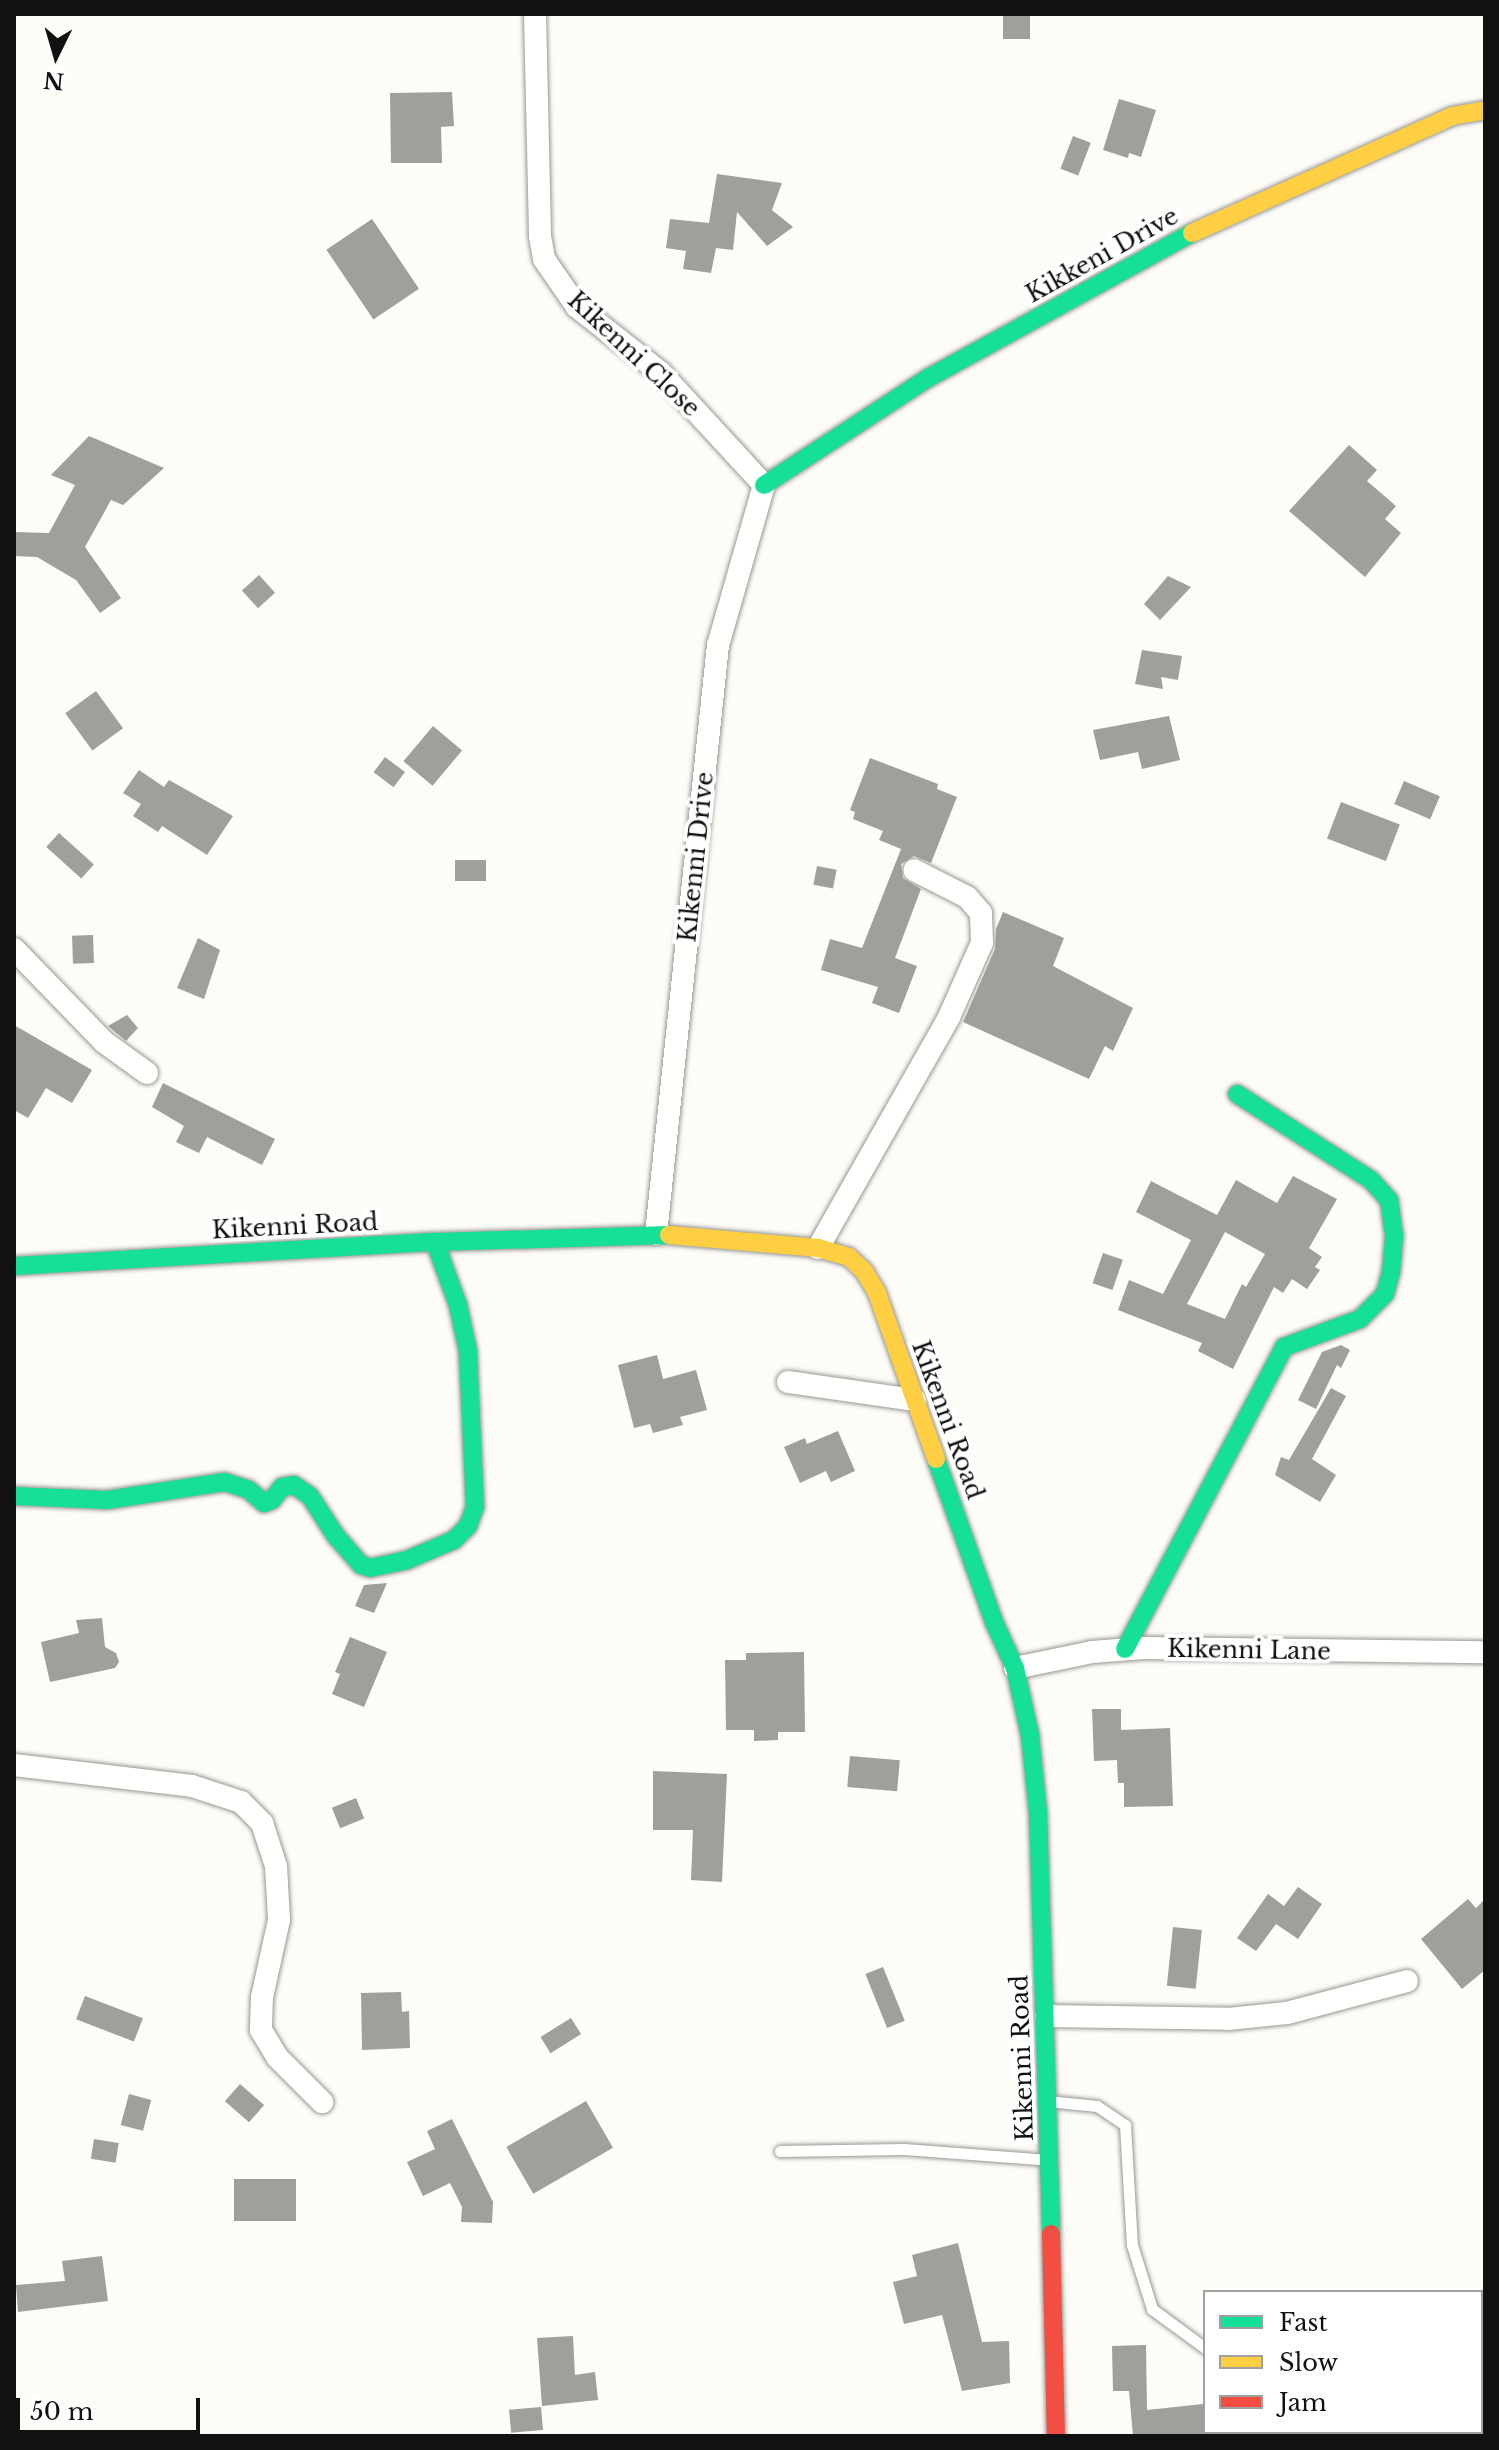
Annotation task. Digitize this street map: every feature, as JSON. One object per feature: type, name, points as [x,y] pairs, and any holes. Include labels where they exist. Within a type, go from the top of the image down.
[{"type":"street","name":"Kikenni Close","points":[[535,14],[540,236],[544,259],[577,307],[660,372],[764,485]]},
{"type":"street","name":"Kikkeni Drive","points":[[764,485],[928,378],[1204,226],[1452,116],[1485,110]]},
{"type":"street","name":"Kikenni Drive","points":[[656,1234],[718,645],[764,485]]},
{"type":"street","points":[[818,1248],[949,1017],[982,943],[981,913],[967,897],[914,870]]},
{"type":"street","points":[[14,949],[104,1042],[147,1073]]},
{"type":"street","points":[[1125,1649],[1284,1347],[1360,1319],[1385,1294],[1391,1272],[1394,1235],[1389,1200],[1371,1180],[1237,1094]]},
{"type":"street","name":"Kikenni Road","points":[[14,1266],[435,1242],[656,1234],[818,1248],[849,1257],[864,1271],[877,1293],[994,1622],[1015,1668],[1030,1735],[1038,1812],[1046,2016],[1056,2436]]},
{"type":"street","points":[[14,1496],[107,1500],[225,1482],[249,1490],[264,1503],[272,1500],[282,1487],[294,1485],[310,1496],[335,1535],[361,1565],[370,1568],[407,1560],[454,1540],[468,1526],[475,1507],[468,1351],[458,1305],[435,1242]]},
{"type":"street","points":[[788,1382],[915,1400]]},
{"type":"street","name":"Kikenni Lane","points":[[1015,1668],[1092,1652],[1125,1649],[1485,1652]]},
{"type":"street","points":[[14,1765],[192,1786],[241,1802],[262,1823],[276,1866],[279,1920],[262,1997],[261,2030],[277,2057],[322,2102]]},
{"type":"street","points":[[1046,2016],[1228,2019],[1287,2013],[1407,1981]]},
{"type":"lane","points":[[1048,2101],[1097,2106],[1125,2125],[1132,2245],[1152,2309],[1203,2347]]},
{"type":"lane","points":[[780,2151],[904,2149],[1049,2160]]},
{"type":"building","points":[[1003,14],[1030,14],[1030,39],[1003,39]]},
{"type":"building","points":[[452,92],[454,126],[441,127],[442,163],[391,163],[390,93]]},
{"type":"building","points":[[1119,99],[1156,110],[1141,157],[1129,153],[1128,158],[1103,150]]},
{"type":"building","points":[[1073,136],[1091,143],[1078,175],[1060,169]]},
{"type":"building","points":[[717,174],[782,183],[772,210],[793,227],[767,246],[737,212],[733,250],[716,248],[711,273],[683,269],[686,251],[666,248],[670,219],[709,223]]},
{"type":"building","points":[[372,219],[419,289],[373,319],[326,250]]},
{"type":"building","points":[[89,436],[164,468],[123,505],[111,500],[85,547],[121,598],[100,613],[76,580],[37,557],[14,556],[14,532],[49,533],[75,485],[51,475]]},
{"type":"building","points":[[1349,445],[1377,470],[1367,481],[1396,506],[1385,519],[1401,533],[1365,577],[1289,511]]},
{"type":"building","points":[[259,575],[275,593],[258,608],[242,590]]},
{"type":"building","points":[[1168,576],[1191,587],[1160,620],[1144,604]]},
{"type":"building","points":[[1142,650],[1182,656],[1178,680],[1161,677],[1163,689],[1135,684]]},
{"type":"building","points":[[96,691],[123,728],[92,751],[65,713]]},
{"type":"building","points":[[1169,716],[1180,760],[1142,769],[1138,752],[1100,760],[1093,730]]},
{"type":"building","points":[[433,726],[462,750],[433,786],[403,761]]},
{"type":"building","points":[[385,757],[405,772],[394,787],[374,772]]},
{"type":"building","points":[[870,758],[938,784],[937,789],[957,797],[931,863],[914,856],[901,864],[903,878],[921,889],[895,958],[917,966],[899,1013],[872,1003],[878,987],[821,970],[830,939],[862,948],[901,849],[879,840],[883,831],[853,819],[855,812],[850,810]]},
{"type":"building","points":[[139,770],[164,787],[169,780],[233,816],[207,855],[162,826],[158,832],[133,816],[141,804],[123,793]]},
{"type":"building","points":[[1404,781],[1440,796],[1430,819],[1394,804]]},
{"type":"building","points":[[1341,802],[1400,825],[1386,861],[1327,838]]},
{"type":"building","points":[[59,833],[94,864],[81,879],[46,847]]},
{"type":"building","points":[[455,860],[486,860],[486,881],[455,881]]},
{"type":"building","points":[[817,866],[837,870],[833,888],[813,885]]},
{"type":"building","points":[[1003,912],[1064,938],[1053,966],[1133,1008],[1113,1051],[1105,1046],[1089,1079],[963,1022],[995,949],[996,929]]},
{"type":"building","points":[[93,935],[94,963],[73,964],[72,936]]},
{"type":"building","points":[[198,938],[220,950],[204,999],[177,988]]},
{"type":"building","points":[[127,1015],[138,1028],[126,1041],[108,1026]]},
{"type":"building","points":[[14,1025],[92,1070],[72,1103],[46,1088],[28,1118],[14,1110]]},
{"type":"building","points":[[163,1083],[275,1139],[262,1165],[207,1137],[199,1153],[176,1142],[184,1126],[152,1107]]},
{"type":"building","points":[[1293,1176],[1337,1199],[1309,1248],[1322,1257],[1315,1267],[1320,1270],[1307,1289],[1292,1279],[1283,1293],[1274,1287],[1233,1369],[1198,1351],[1202,1343],[1118,1310],[1129,1280],[1163,1294],[1191,1240],[1136,1212],[1151,1181],[1217,1215],[1236,1180],[1277,1203]],"holes":[[[1225,1232],[1265,1254],[1246,1287],[1242,1284],[1225,1319],[1187,1304]]]},
{"type":"building","points":[[1103,1253],[1123,1260],[1112,1290],[1093,1283]]},
{"type":"building","points":[[1341,1345],[1350,1350],[1341,1368],[1337,1365],[1316,1409],[1298,1400],[1322,1352]]},
{"type":"building","points":[[657,1355],[663,1379],[696,1370],[707,1410],[680,1417],[683,1425],[653,1433],[650,1424],[634,1428],[618,1365]]},
{"type":"building","points":[[1331,1388],[1346,1396],[1312,1459],[1336,1475],[1320,1502],[1275,1475],[1281,1457],[1289,1460]]},
{"type":"building","points":[[838,1431],[855,1471],[831,1482],[826,1471],[800,1483],[784,1447],[805,1438],[807,1444]]},
{"type":"building","points":[[387,1583],[374,1613],[355,1606],[364,1585]]},
{"type":"building","points":[[102,1618],[105,1647],[116,1653],[119,1662],[115,1668],[50,1682],[41,1642],[79,1633],[76,1620]]},
{"type":"building","points":[[350,1637],[387,1652],[364,1707],[332,1694],[340,1674],[335,1672]]},
{"type":"building","points":[[804,1652],[805,1732],[778,1732],[778,1740],[754,1741],[754,1730],[726,1730],[725,1660],[746,1660],[746,1653]]},
{"type":"building","points":[[1092,1709],[1121,1709],[1121,1730],[1170,1728],[1173,1806],[1124,1807],[1124,1783],[1118,1783],[1117,1760],[1094,1761]]},
{"type":"building","points":[[850,1756],[900,1760],[897,1791],[847,1787]]},
{"type":"building","points":[[653,1771],[727,1774],[722,1882],[691,1880],[693,1830],[653,1830]]},
{"type":"building","points":[[356,1798],[364,1818],[340,1828],[332,1808]]},
{"type":"building","points":[[1298,1887],[1322,1904],[1298,1939],[1276,1924],[1256,1951],[1237,1938],[1268,1894],[1284,1906]]},
{"type":"building","points":[[1468,1899],[1476,1908],[1485,1899],[1485,1970],[1462,1989],[1421,1939]]},
{"type":"building","points":[[1173,1927],[1202,1930],[1196,1989],[1167,1986]]},
{"type":"building","points":[[883,1967],[905,2021],[887,2028],[865,1974]]},
{"type":"building","points":[[401,1992],[402,2012],[409,2011],[410,2048],[362,2050],[361,1993]]},
{"type":"building","points":[[85,1996],[143,2018],[134,2042],[76,2019]]},
{"type":"building","points":[[571,2018],[581,2034],[551,2053],[540,2037]]},
{"type":"building","points":[[240,2084],[264,2105],[249,2122],[225,2101]]},
{"type":"building","points":[[129,2094],[151,2100],[143,2131],[121,2125]]},
{"type":"building","points":[[586,2101],[613,2148],[533,2194],[506,2147]]},
{"type":"building","points":[[452,2119],[493,2202],[492,2223],[461,2222],[462,2207],[450,2183],[423,2196],[407,2162],[435,2149],[427,2131]]},
{"type":"building","points":[[94,2139],[119,2143],[116,2163],[91,2159]]},
{"type":"building","points":[[234,2179],[296,2179],[296,2221],[234,2221]]},
{"type":"building","points":[[958,2243],[982,2342],[1009,2341],[1010,2383],[962,2391],[942,2315],[904,2324],[893,2282],[917,2276],[912,2255]]},
{"type":"building","points":[[102,2256],[108,2301],[18,2312],[16,2285],[65,2281],[62,2261]]},
{"type":"building","points":[[573,2336],[575,2375],[595,2372],[598,2400],[542,2406],[537,2338]]},
{"type":"building","points":[[1146,2345],[1147,2410],[1203,2404],[1203,2434],[1206,2436],[1133,2436],[1129,2391],[1113,2391],[1112,2346]]},
{"type":"building","points":[[541,2407],[543,2430],[511,2433],[509,2410]]},
{"type":"traffic: fast","points":[[764,485],[928,378],[1192,233]]},
{"type":"traffic: fast","points":[[1125,1649],[1284,1347],[1360,1319],[1385,1294],[1391,1272],[1394,1235],[1389,1200],[1371,1180],[1237,1094]]},
{"type":"traffic: fast","points":[[14,1266],[435,1242],[669,1235]]},
{"type":"traffic: fast","points":[[14,1496],[107,1500],[225,1482],[249,1490],[264,1503],[272,1500],[282,1487],[294,1485],[310,1496],[335,1535],[361,1565],[370,1568],[407,1560],[454,1540],[468,1526],[475,1507],[468,1351],[458,1305],[435,1242]]},
{"type":"traffic: fast","points":[[936,1459],[994,1622],[1015,1668],[1030,1735],[1038,1812],[1051,2234]]},
{"type":"traffic: slow","points":[[1192,233],[1452,116],[1485,110]]},
{"type":"traffic: slow","points":[[669,1235],[818,1248],[849,1257],[864,1271],[877,1293],[936,1459]]},
{"type":"traffic: jam","points":[[1051,2234],[1056,2436]]}]
